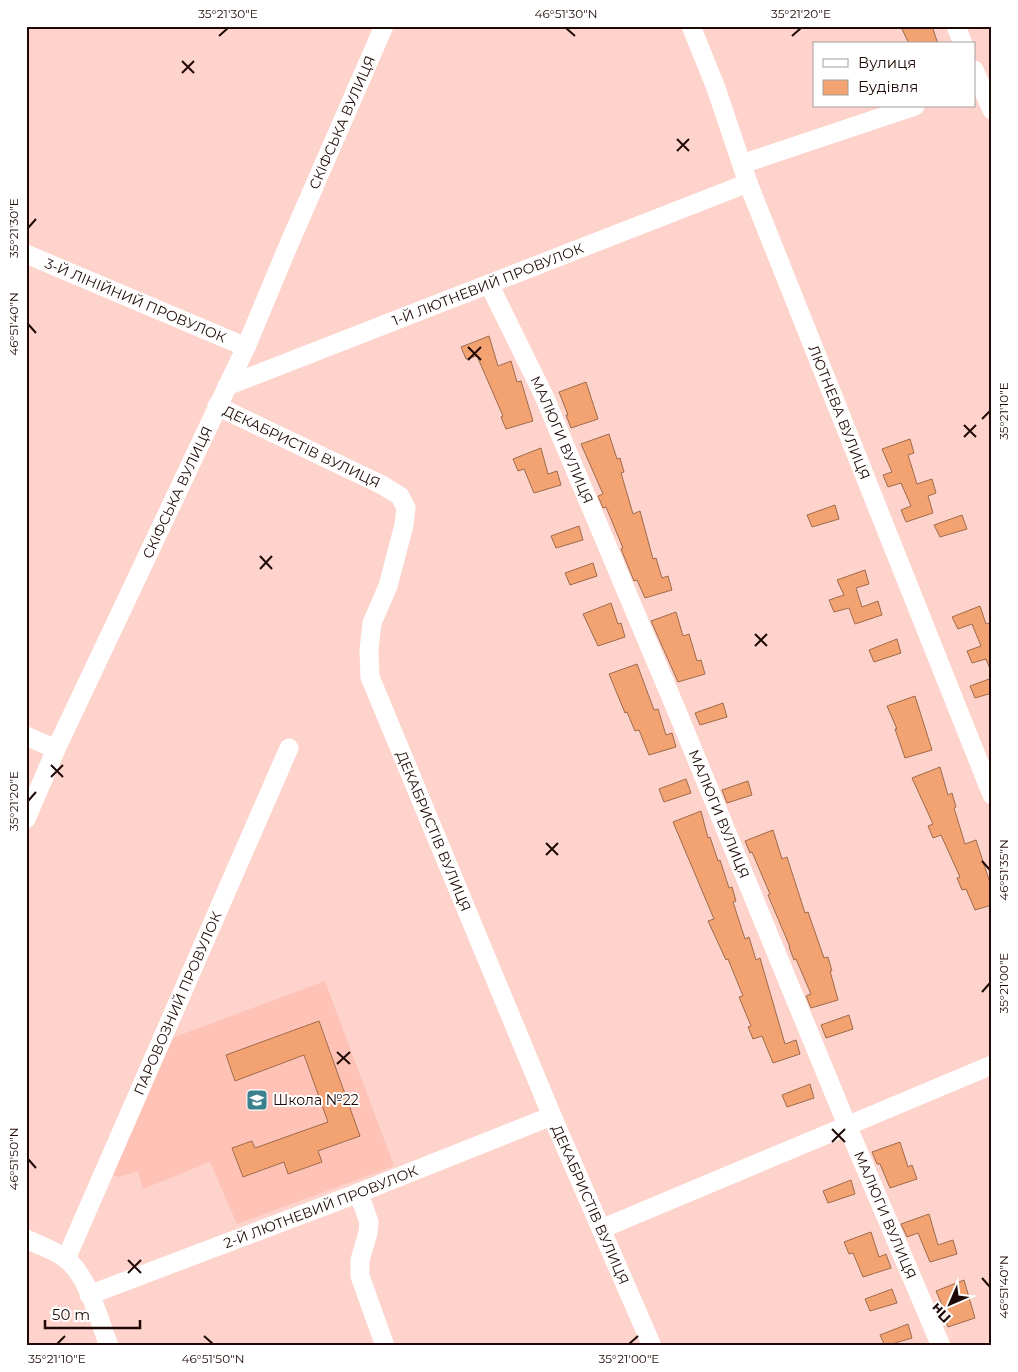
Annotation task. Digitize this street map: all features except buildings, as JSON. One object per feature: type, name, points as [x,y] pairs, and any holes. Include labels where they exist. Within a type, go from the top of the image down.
[{"type":"street","name":"СКІФСЬКА ВУЛИЦЯ","points":[[26,819],[56,749],[246,347],[384,26]]},
{"type":"street","name":"ЛЮТНЕВА ВУЛИЦЯ","points":[[691,26],[716,88],[748,183],[992,795]]},
{"type":"street","points":[[956,26],[962,42]]},
{"type":"street","points":[[980,80],[992,110]]},
{"type":"street","points":[[742,164],[909,108]]},
{"type":"street","name":"1-Й ЛЮТНЕВИЙ ПРОВУЛОК","points":[[227,386],[748,183]]},
{"type":"street","name":"3-Й ЛІНІЙНИЙ ПРОВУЛОК","points":[[26,254],[246,347]]},
{"type":"street","name":"МАЛЮГИ ВУЛИЦЯ","points":[[489,284],[548,405],[681,721],[847,1125],[942,1346]]},
{"type":"street","name":"ДЕКАБРИСТІВ ВУЛИЦЯ","points":[[217,406],[382,485],[400,496],[406,508],[404,525],[388,586],[372,622],[369,650],[370,677],[552,1116],[652,1346]]},
{"type":"street","points":[[26,736],[56,749]]},
{"type":"street","name":"ПАРОВОЗНИЙ ПРОВУЛОК","points":[[66,1258],[289,748]]},
{"type":"street","points":[[601,1229],[992,1065]]},
{"type":"street","name":"2-Й ЛЮТНЕВИЙ ПРОВУЛОК","points":[[89,1295],[356,1194],[552,1116]]},
{"type":"street","points":[[356,1194],[363,1205],[369,1222],[368,1233],[360,1260],[360,1276],[385,1346]]},
{"type":"street","points":[[26,1239],[66,1258],[76,1269],[89,1295],[109,1346]]},
{"type":"shaded area","name":"Школа №22","points":[[325,981],[394,1166],[237,1224],[210,1162],[143,1189],[138,1171],[119,1177],[112,1175],[172,1038]]},
{"type":"place","name":"Школа №22","points":[[257,1100]]}]
